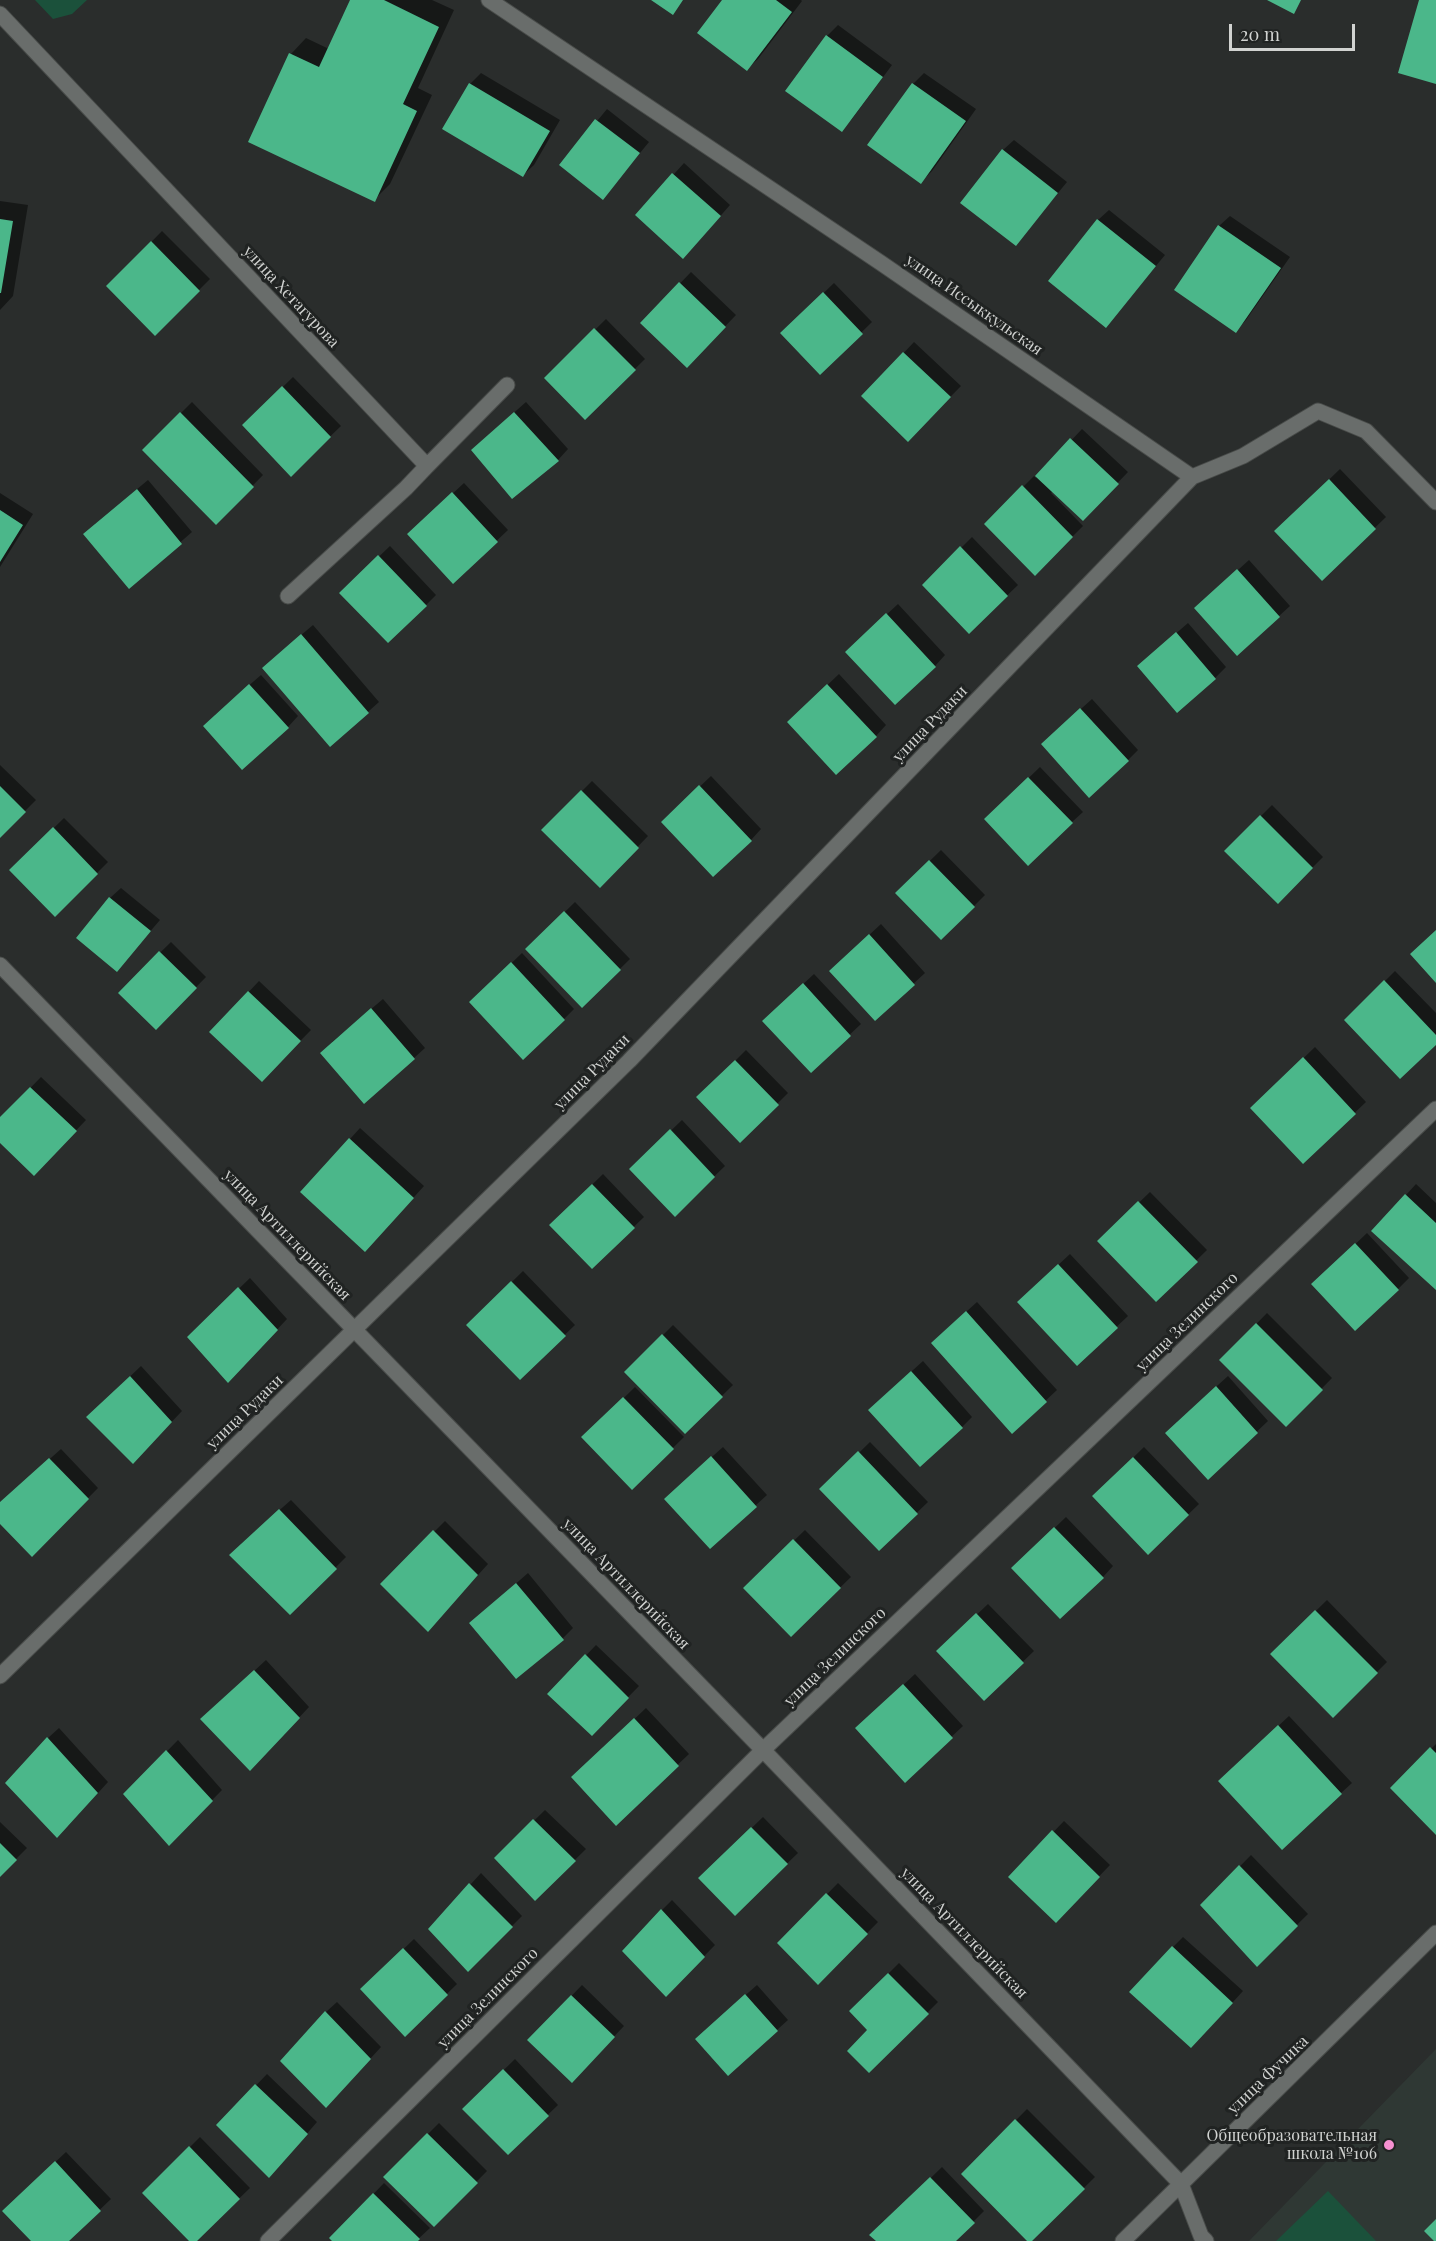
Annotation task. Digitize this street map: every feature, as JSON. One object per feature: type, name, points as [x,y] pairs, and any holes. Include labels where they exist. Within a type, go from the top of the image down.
[{"type":"street","name":"улица Иссыккульская","points":[[489,0],[881,262],[1192,477]]},
{"type":"street","name":"улица Хетагурова","points":[[0,14],[427,466]]},
{"type":"street","points":[[288,596],[406,488],[507,385]]},
{"type":"street","points":[[1192,477],[1243,456],[1318,411],[1366,431],[1436,502]]},
{"type":"street","name":"улица Рудаки","points":[[0,1676],[629,1061],[1192,477]]},
{"type":"street","name":"улица Артиллерийская","points":[[0,965],[1181,2184],[1201,2236],[1206,2241]]},
{"type":"street","name":"улица Зелинского","points":[[268,2241],[763,1750],[1436,1109]]},
{"type":"street","name":"улица Фучика","points":[[1123,2241],[1436,1933]]},
{"type":"shaded area","name":"Общеобразовательная школа №106","points":[[1436,2049],[1436,2241],[1249,2241]]},
{"type":"green space","points":[[35,0],[87,0],[72,14],[53,19]]},
{"type":"green space","points":[[1328,2191],[1376,2241],[1276,2241]]},
{"type":"building","points":[[350,0],[384,0],[439,27],[403,104],[417,111],[375,202],[248,142],[289,53],[319,67]]},
{"type":"building","points":[[651,0],[683,0],[673,15]]},
{"type":"building","points":[[722,0],[776,0],[792,12],[747,71],[697,33]]},
{"type":"building","points":[[1267,0],[1301,0],[1294,14]]},
{"type":"building","points":[[1419,0],[1436,0],[1436,84],[1398,73]]},
{"type":"building","points":[[826,35],[883,77],[842,132],[785,91]]},
{"type":"building","points":[[469,83],[550,131],[523,177],[442,129]]},
{"type":"building","points":[[912,83],[966,121],[921,184],[867,145]]},
{"type":"building","points":[[595,119],[640,153],[603,200],[559,165]]},
{"type":"building","points":[[1002,149],[1058,193],[1016,246],[960,203]]},
{"type":"building","points":[[672,173],[721,216],[683,259],[635,215]]},
{"type":"building","points":[[0,219],[13,221],[1,293],[0,293]]},
{"type":"building","points":[[1097,219],[1156,266],[1106,328],[1048,281]]},
{"type":"building","points":[[1218,225],[1281,268],[1236,333],[1174,290]]},
{"type":"building","points":[[151,241],[200,291],[155,336],[106,286]]},
{"type":"building","points":[[679,282],[726,327],[687,368],[640,323]]},
{"type":"building","points":[[823,292],[863,334],[820,375],[780,333]]},
{"type":"building","points":[[594,328],[636,370],[585,420],[544,378]]},
{"type":"building","points":[[903,352],[951,397],[908,442],[861,396]]},
{"type":"building","points":[[282,386],[331,437],[291,477],[242,425]]},
{"type":"building","points":[[180,412],[254,487],[216,525],[142,450]]},
{"type":"building","points":[[514,412],[559,461],[512,499],[471,450]]},
{"type":"building","points":[[1070,438],[1119,484],[1083,521],[1035,476]]},
{"type":"building","points":[[1329,479],[1376,529],[1322,581],[1274,531]]},
{"type":"building","points":[[1022,485],[1073,537],[1035,576],[984,524]]},
{"type":"building","points":[[137,489],[182,544],[129,589],[83,534]]},
{"type":"building","points":[[452,492],[498,542],[453,584],[407,534]]},
{"type":"building","points":[[0,510],[23,525],[0,562]]},
{"type":"building","points":[[960,546],[1008,596],[969,634],[922,585]]},
{"type":"building","points":[[378,555],[427,606],[388,643],[339,593]]},
{"type":"building","points":[[1237,569],[1280,617],[1237,656],[1194,608]]},
{"type":"building","points":[[886,613],[936,667],[895,705],[845,652]]},
{"type":"building","points":[[1176,632],[1216,679],[1177,713],[1137,666]]},
{"type":"building","points":[[301,634],[369,713],[330,747],[262,668]]},
{"type":"building","points":[[249,684],[289,728],[242,770],[203,726]]},
{"type":"building","points":[[827,684],[877,737],[836,775],[787,722]]},
{"type":"building","points":[[1080,708],[1129,761],[1089,798],[1041,744]]},
{"type":"building","points":[[1028,777],[1073,823],[1028,866],[984,819]]},
{"type":"building","points":[[699,785],[752,841],[713,877],[661,822]]},
{"type":"building","points":[[0,786],[26,812],[0,838]]},
{"type":"building","points":[[581,790],[639,848],[600,888],[541,830]]},
{"type":"building","points":[[1260,815],[1313,868],[1278,904],[1224,851]]},
{"type":"building","points":[[53,827],[98,874],[55,917],[9,870]]},
{"type":"building","points":[[929,860],[975,907],[941,940],[895,893]]},
{"type":"building","points":[[109,897],[151,931],[117,972],[76,938]]},
{"type":"building","points":[[564,911],[621,970],[582,1008],[525,949]]},
{"type":"building","points":[[1436,930],[1436,983],[1410,954]]},
{"type":"building","points":[[869,934],[915,985],[875,1021],[829,971]]},
{"type":"building","points":[[159,951],[197,988],[156,1030],[118,993]]},
{"type":"building","points":[[511,962],[565,1020],[523,1060],[469,1002]]},
{"type":"building","points":[[1384,980],[1436,1035],[1436,1045],[1400,1079],[1344,1020]]},
{"type":"building","points":[[803,983],[851,1036],[811,1073],[762,1021]]},
{"type":"building","points":[[248,991],[301,1041],[262,1082],[209,1032]]},
{"type":"building","points":[[371,1008],[415,1059],[364,1104],[320,1053]]},
{"type":"building","points":[[1303,1057],[1356,1114],[1303,1164],[1250,1108]]},
{"type":"building","points":[[735,1060],[779,1105],[740,1143],[696,1097]]},
{"type":"building","points":[[30,1087],[77,1131],[34,1176],[0,1143],[0,1117]]},
{"type":"building","points":[[670,1129],[715,1177],[675,1217],[629,1169]]},
{"type":"building","points":[[349,1138],[414,1198],[365,1252],[300,1192]]},
{"type":"building","points":[[592,1184],[635,1228],[592,1269],[549,1225]]},
{"type":"building","points":[[1405,1194],[1436,1223],[1436,1290],[1371,1231]]},
{"type":"building","points":[[1138,1201],[1198,1262],[1156,1302],[1097,1241]]},
{"type":"building","points":[[1355,1243],[1399,1290],[1355,1331],[1311,1284]]},
{"type":"building","points":[[1058,1264],[1118,1328],[1077,1366],[1017,1302]]},
{"type":"building","points":[[511,1281],[566,1336],[520,1380],[466,1325]]},
{"type":"building","points":[[238,1287],[278,1330],[228,1383],[187,1337]]},
{"type":"building","points":[[966,1311],[1047,1402],[1012,1434],[931,1343]]},
{"type":"building","points":[[1256,1323],[1323,1390],[1286,1427],[1219,1360]]},
{"type":"building","points":[[662,1334],[723,1397],[685,1434],[624,1372]]},
{"type":"building","points":[[911,1371],[963,1428],[920,1467],[868,1410]]},
{"type":"building","points":[[130,1376],[172,1422],[133,1464],[86,1417]]},
{"type":"building","points":[[1216,1386],[1258,1433],[1208,1480],[1165,1433]]},
{"type":"building","points":[[623,1397],[674,1449],[632,1490],[581,1437]]},
{"type":"building","points":[[858,1451],[918,1514],[879,1551],[819,1489]]},
{"type":"building","points":[[711,1456],[757,1507],[710,1549],[664,1499]]},
{"type":"building","points":[[1133,1457],[1189,1515],[1148,1555],[1092,1496]]},
{"type":"building","points":[[49,1458],[89,1499],[32,1557],[0,1524],[0,1502]]},
{"type":"building","points":[[279,1509],[337,1569],[290,1615],[229,1555]]},
{"type":"building","points":[[1054,1527],[1104,1578],[1060,1619],[1011,1568]]},
{"type":"building","points":[[433,1530],[478,1575],[428,1632],[380,1584]]},
{"type":"building","points":[[793,1539],[841,1588],[791,1637],[743,1588]]},
{"type":"building","points":[[516,1583],[564,1640],[516,1679],[469,1623]]},
{"type":"building","points":[[1315,1610],[1378,1673],[1333,1718],[1270,1654]]},
{"type":"building","points":[[976,1613],[1024,1663],[984,1701],[936,1651]]},
{"type":"building","points":[[585,1654],[629,1698],[592,1736],[547,1694]]},
{"type":"building","points":[[254,1670],[300,1718],[250,1771],[200,1719]]},
{"type":"building","points":[[903,1684],[953,1738],[905,1783],[855,1728]]},
{"type":"building","points":[[634,1718],[679,1766],[616,1826],[571,1777]]},
{"type":"building","points":[[1278,1725],[1342,1794],[1282,1850],[1218,1781]]},
{"type":"building","points":[[47,1737],[98,1793],[57,1838],[5,1783]]},
{"type":"building","points":[[1430,1747],[1436,1753],[1436,1835],[1390,1788]]},
{"type":"building","points":[[166,1750],[213,1801],[169,1846],[123,1794]]},
{"type":"building","points":[[533,1819],[576,1861],[535,1901],[494,1858]]},
{"type":"building","points":[[751,1827],[788,1864],[735,1916],[698,1878]]},
{"type":"building","points":[[1052,1830],[1100,1877],[1056,1923],[1008,1877]]},
{"type":"building","points":[[0,1843],[17,1860],[0,1877]]},
{"type":"building","points":[[1239,1865],[1298,1926],[1257,1967],[1200,1905]]},
{"type":"building","points":[[469,1883],[513,1927],[468,1972],[428,1929]]},
{"type":"building","points":[[826,1893],[868,1934],[818,1985],[777,1943]]},
{"type":"building","points":[[661,1909],[705,1957],[666,1997],[622,1951]]},
{"type":"building","points":[[1172,1946],[1233,2003],[1191,2048],[1129,1992]]},
{"type":"building","points":[[403,1948],[448,1995],[405,2037],[360,1989]]},
{"type":"building","points":[[888,1973],[929,2014],[869,2073],[847,2051],[867,2030],[849,2011]]},
{"type":"building","points":[[745,1994],[778,2031],[728,2076],[695,2039]]},
{"type":"building","points":[[571,1995],[615,2037],[572,2083],[527,2040]]},
{"type":"building","points":[[325,2011],[371,2059],[326,2108],[280,2061]]},
{"type":"building","points":[[503,2069],[549,2116],[508,2155],[462,2109]]},
{"type":"building","points":[[255,2084],[308,2134],[269,2178],[216,2125]]},
{"type":"building","points":[[1015,2119],[1085,2189],[1032,2241],[1027,2241],[961,2174]]},
{"type":"building","points":[[427,2133],[478,2183],[434,2227],[383,2177]]},
{"type":"building","points":[[189,2146],[240,2199],[197,2241],[189,2241],[142,2193]]},
{"type":"building","points":[[55,2161],[101,2211],[69,2241],[31,2241],[2,2211]]},
{"type":"building","points":[[930,2177],[975,2223],[956,2241],[876,2241],[869,2235]]},
{"type":"building","points":[[373,2193],[420,2239],[418,2241],[332,2241],[329,2238]]},
{"type":"building","points":[[1436,2219],[1436,2241],[1434,2241],[1424,2231]]},
{"type":"place","name":"Общеобразовательная школа №106","points":[[1389,2145]]}]
